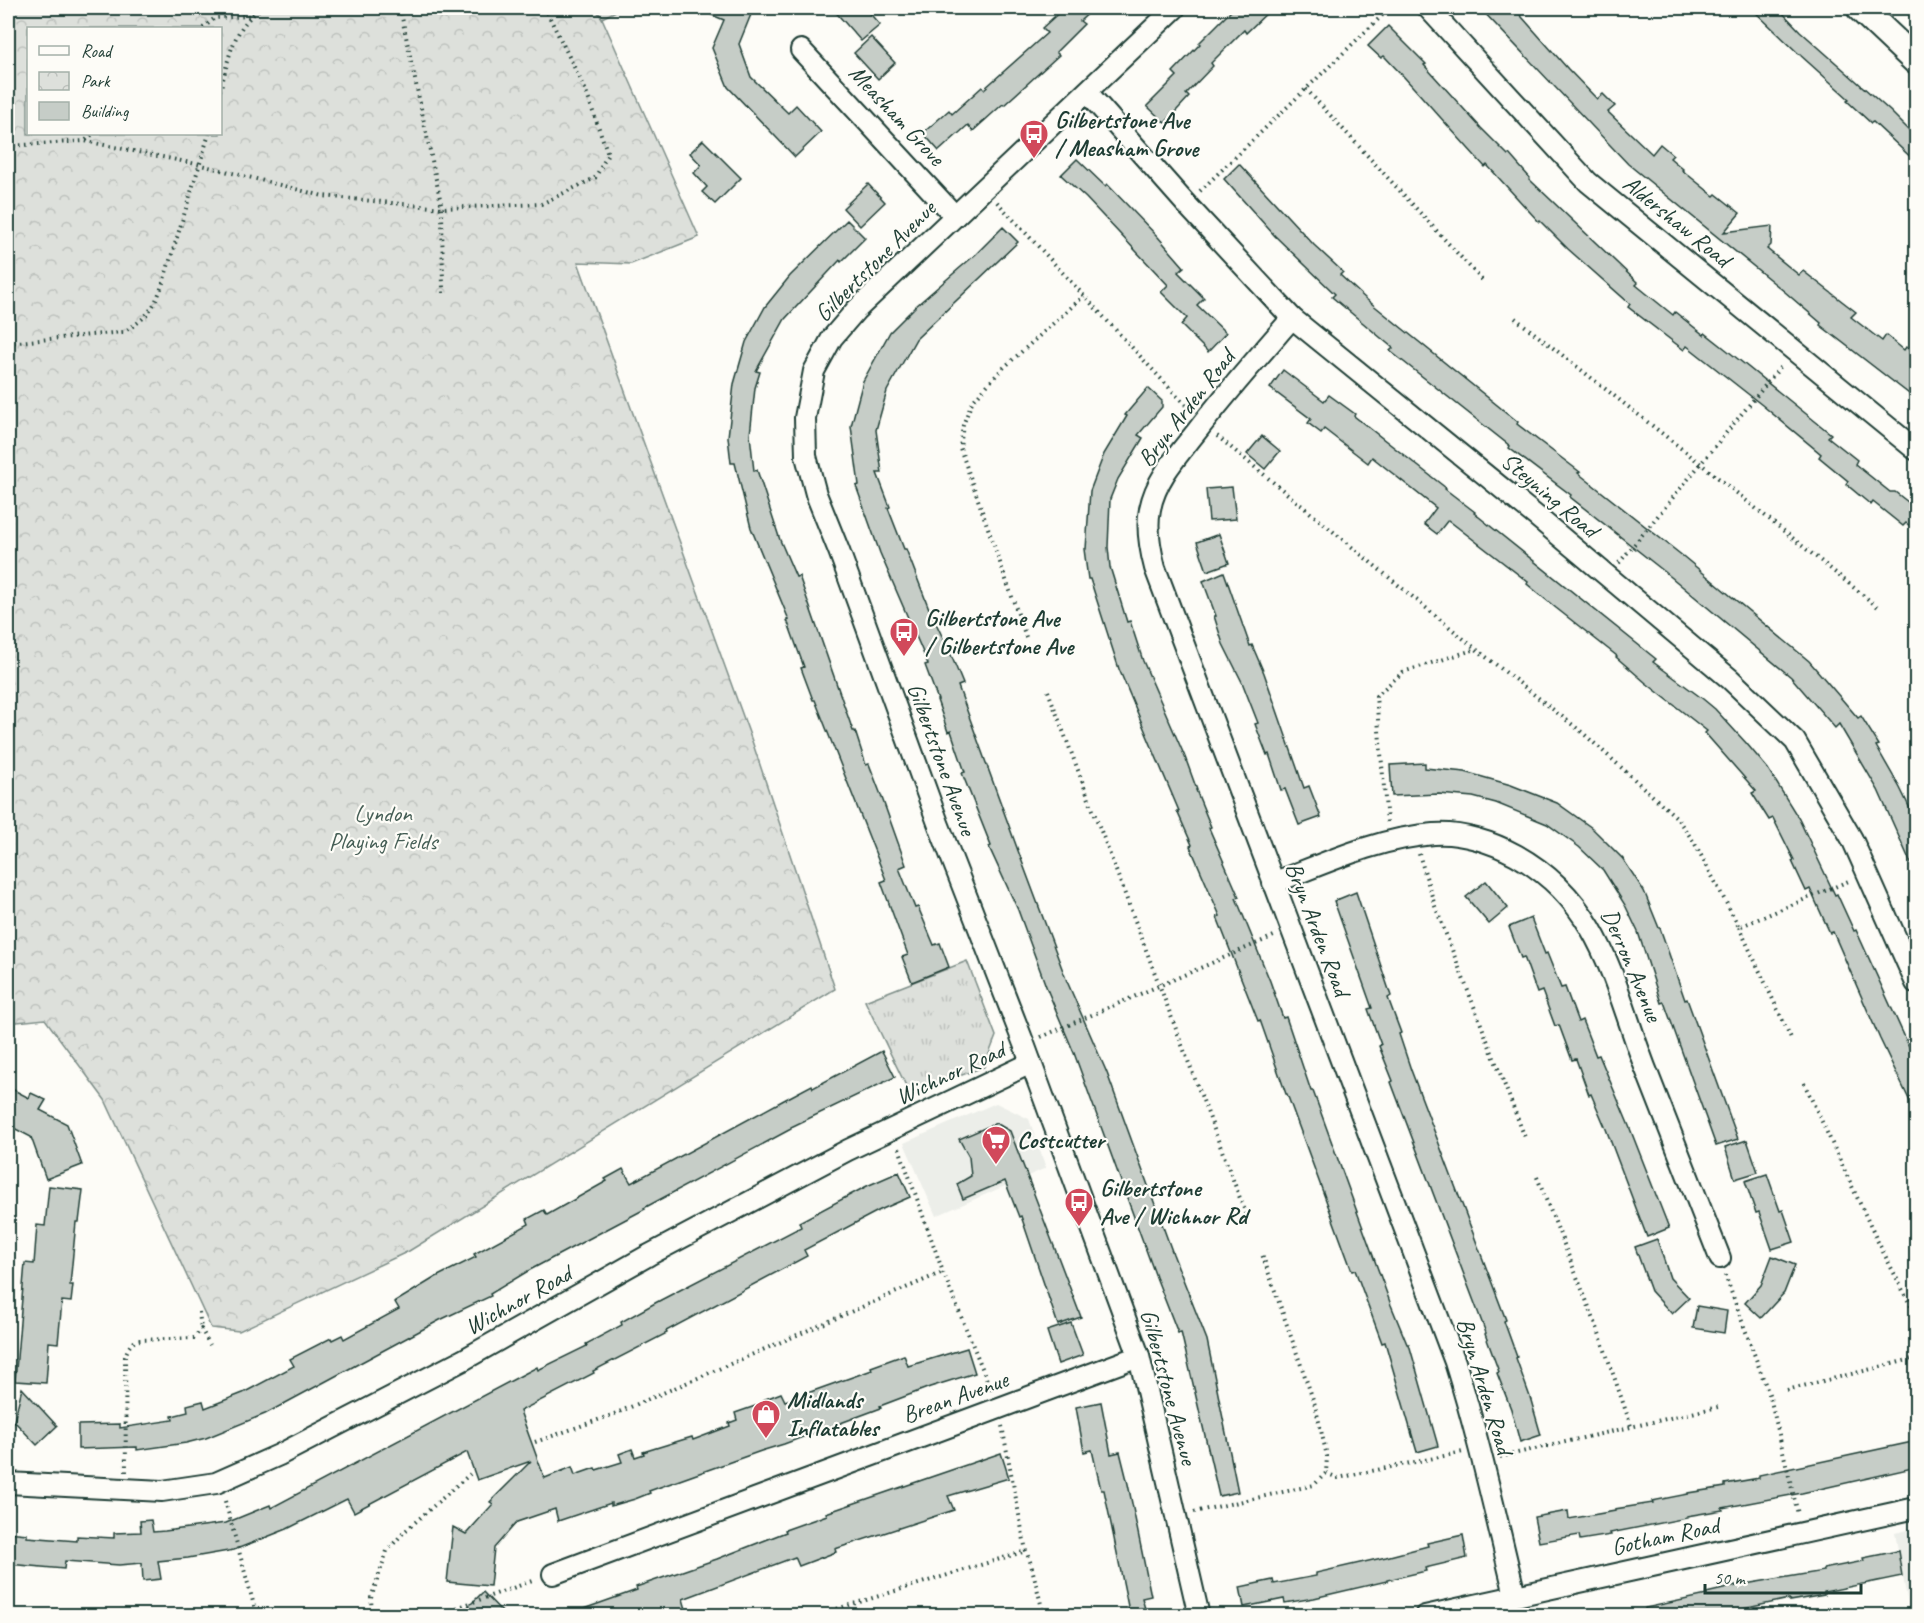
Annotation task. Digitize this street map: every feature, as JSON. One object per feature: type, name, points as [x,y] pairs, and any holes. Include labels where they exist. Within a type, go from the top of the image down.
[{"type":"street","name":"Aldershaw Road","points":[[1428,8],[1588,182],[1917,450]]},
{"type":"street","points":[[1860,8],[1917,61]]},
{"type":"street","name":"Gilbertstone Avenue","points":[[1170,9],[1087,92],[856,310],[832,338],[814,372],[805,418],[806,456],[816,494],[1139,1356],[1199,1616]]},
{"type":"street","name":"Measham Grove","points":[[801,50],[955,216]]},
{"type":"street","name":"Steyning Road","points":[[1087,92],[1186,204],[1292,318],[1730,679],[1795,741],[1852,839],[1917,983]]},
{"type":"street","name":"Bryn Arden Road","points":[[1292,318],[1171,464],[1156,489],[1150,510],[1149,543],[1155,568],[1455,1362],[1471,1413],[1515,1595]]},
{"type":"street","name":"Derron Avenue","points":[[1273,883],[1388,840],[1435,834],[1468,837],[1501,847],[1544,872],[1577,906],[1591,929],[1620,992],[1644,1062],[1720,1257]]},
{"type":"street","name":"Wichnor Road","points":[[8,1483],[126,1491],[162,1491],[220,1482],[279,1455],[463,1360],[649,1256],[848,1150],[1031,1063]]},
{"type":"street","name":"Brean Avenue","points":[[553,1574],[1139,1356]]},
{"type":"street","name":"Gotham Road","points":[[1425,1616],[1917,1508]]},
{"type":"path","points":[[222,85],[239,31],[250,16],[262,8]]},
{"type":"path","points":[[400,8],[442,208],[443,293]]},
{"type":"path","points":[[8,146],[85,141],[201,165],[322,196],[442,208],[541,204],[595,178],[608,154],[585,89],[545,8]]},
{"type":"path","points":[[1186,204],[1390,8]]},
{"type":"path","points":[[205,27],[215,18],[250,16]]},
{"type":"path","points":[[1306,89],[1482,280]]},
{"type":"path","points":[[85,141],[92,135]]},
{"type":"path","points":[[8,343],[123,332],[140,322],[154,307],[209,135]]},
{"type":"path","points":[[984,188],[1202,424],[1476,649],[1583,733],[1676,817],[1694,842],[1740,927],[1791,1038]]},
{"type":"path","points":[[1026,637],[960,448],[963,424],[972,402],[1000,371],[1084,296]]},
{"type":"path","points":[[1515,318],[1879,608]]},
{"type":"path","points":[[1608,577],[1794,351]]},
{"type":"path","points":[[1388,840],[1376,696],[1403,672],[1476,649]]},
{"type":"path","points":[[1048,691],[1246,1214]]},
{"type":"path","points":[[1414,837],[1435,906],[1527,1140]]},
{"type":"path","points":[[1740,927],[1867,873]]},
{"type":"path","points":[[1024,1044],[1291,929]]},
{"type":"path","points":[[1804,1083],[1917,1322]]},
{"type":"path","points":[[892,1129],[943,1272],[998,1408],[1026,1551],[1044,1616]]},
{"type":"path","points":[[1537,1177],[1597,1327],[1631,1426]]},
{"type":"path","points":[[1176,1516],[1314,1485],[1326,1473],[1327,1456],[1316,1404],[1262,1254]]},
{"type":"path","points":[[1720,1257],[1727,1284],[1770,1397],[1803,1533]]},
{"type":"path","points":[[535,1442],[612,1415],[943,1272]]},
{"type":"path","points":[[200,1312],[201,1329],[210,1345]]},
{"type":"path","points":[[126,1491],[125,1357],[129,1346],[134,1341],[140,1340],[194,1338],[201,1329]]},
{"type":"path","points":[[1787,1390],[1917,1358]]},
{"type":"path","points":[[1326,1473],[1338,1478],[1480,1455],[1718,1407]]},
{"type":"path","points":[[372,1616],[371,1598],[387,1551],[404,1532],[470,1474]]},
{"type":"path","points":[[220,1482],[257,1616]]},
{"type":"path","points":[[814,1616],[1026,1551]]},
{"type":"path","points":[[434,1616],[553,1574]]},
{"type":"shaded area","points":[[996,1103],[1029,1119],[1046,1168],[936,1216],[904,1143]]},
{"type":"shaded area","points":[[1916,1528],[1916,1615],[1910,1615],[1895,1533]]},
{"type":"green space","name":"Lyndon Playing Fields","points":[[8,8],[595,8],[602,18],[699,237],[631,264],[578,262],[752,741],[835,989],[409,1251],[239,1331],[211,1328],[105,1100],[45,1019],[8,1023]]},
{"type":"green space","points":[[595,8],[622,8],[602,18]]},
{"type":"green space","points":[[967,961],[996,1036],[984,1067],[910,1094],[865,1001]]},
{"type":"building","points":[[695,8],[740,8],[752,12],[739,44],[751,77],[788,113],[796,105],[821,132],[795,157],[728,87],[712,48],[724,20]]},
{"type":"building","points":[[832,8],[865,8],[880,25],[861,41]]},
{"type":"building","points":[[1064,8],[1094,8],[1080,21],[1084,24],[1056,52],[1059,55],[973,131],[968,125],[939,151],[923,133],[949,110],[952,114],[982,87],[984,89],[1047,33],[1042,28]]},
{"type":"building","points":[[1234,8],[1272,8],[1246,33],[1244,30],[1211,63],[1213,66],[1186,94],[1189,97],[1165,123],[1147,106],[1177,76],[1173,72]]},
{"type":"building","points":[[1480,8],[1514,8],[1597,99],[1603,94],[1615,106],[1608,112],[1652,154],[1660,144],[1673,155],[1670,158],[1682,170],[1714,196],[1716,194],[1740,213],[1724,232],[1772,226],[1771,245],[1767,249],[1799,275],[1803,271],[1856,312],[1851,317],[1882,341],[1886,335],[1904,350],[1906,347],[1917,355],[1917,400],[1820,325],[1821,323],[1785,292],[1628,164]]},
{"type":"building","points":[[1751,8],[1778,8],[1800,31],[1890,111],[1917,138],[1917,163],[1847,101],[1849,99]]},
{"type":"building","points":[[1388,26],[1426,64],[1424,65],[1481,128],[1509,154],[1529,179],[1638,283],[1636,285],[1673,315],[1675,312],[1728,351],[1831,434],[1828,437],[1857,460],[1855,464],[1890,492],[1895,492],[1917,509],[1917,531],[1906,523],[1903,526],[1873,502],[1871,505],[1846,484],[1848,481],[1819,457],[1821,454],[1762,405],[1687,346],[1684,350],[1628,307],[1630,304],[1539,222],[1487,165],[1485,167],[1384,56],[1381,58],[1368,46]]},
{"type":"building","points":[[871,37],[895,63],[878,79],[854,53]]},
{"type":"building","points":[[703,140],[741,178],[715,204],[702,192],[707,187],[694,173],[701,165],[690,153]]},
{"type":"building","points":[[1077,159],[1105,186],[1107,184],[1184,267],[1178,272],[1204,298],[1197,305],[1226,333],[1208,352],[1181,325],[1187,318],[1161,292],[1168,285],[1086,198],[1061,175]]},
{"type":"building","points":[[1239,164],[1314,245],[1343,272],[1340,275],[1366,299],[1809,661],[1858,718],[1861,716],[1879,745],[1876,746],[1917,823],[1917,877],[1878,790],[1839,724],[1835,728],[1791,677],[1665,572],[1570,497],[1571,495],[1509,448],[1510,446],[1390,351],[1393,348],[1332,297],[1335,294],[1275,236],[1224,179]]},
{"type":"building","points":[[868,184],[885,202],[860,226],[843,208]]},
{"type":"building","points":[[847,220],[865,238],[841,262],[840,260],[785,319],[756,371],[760,372],[755,388],[750,435],[754,471],[757,470],[780,540],[796,577],[799,576],[853,731],[855,731],[866,765],[869,764],[881,795],[906,865],[899,868],[915,908],[918,907],[934,945],[940,943],[949,967],[912,982],[902,957],[908,955],[881,882],[886,880],[815,700],[813,700],[801,668],[804,667],[787,620],[789,620],[751,528],[735,463],[731,463],[728,437],[734,384],[746,342],[765,307],[790,276]]},
{"type":"building","points":[[1003,227],[1018,242],[916,339],[887,391],[876,430],[882,473],[877,473],[904,549],[906,549],[933,619],[963,684],[958,686],[1024,867],[1066,979],[1107,1073],[1207,1340],[1238,1492],[1219,1496],[1181,1332],[1178,1333],[1156,1277],[1074,1053],[1047,989],[1018,910],[989,847],[991,846],[962,773],[965,772],[951,731],[948,732],[925,665],[928,664],[880,553],[856,486],[859,485],[851,426],[863,381],[890,332]]},
{"type":"building","points":[[1283,370],[1324,401],[1329,395],[1355,414],[1354,416],[1656,659],[1653,662],[1715,709],[1747,744],[1768,769],[1799,819],[1835,895],[1837,894],[1854,931],[1856,930],[1917,1064],[1917,1116],[1833,932],[1830,933],[1810,889],[1806,891],[1792,861],[1794,860],[1773,818],[1769,820],[1752,793],[1756,791],[1705,733],[1707,731],[1527,584],[1528,582],[1448,520],[1437,534],[1424,524],[1436,508],[1372,457],[1368,463],[1324,429],[1321,433],[1308,423],[1311,419],[1270,388]]},
{"type":"building","points":[[1148,388],[1162,401],[1162,407],[1138,435],[1143,438],[1118,479],[1110,499],[1108,547],[1110,567],[1127,622],[1130,621],[1143,661],[1185,757],[1211,827],[1209,828],[1239,897],[1236,898],[1283,1018],[1286,1017],[1311,1091],[1313,1091],[1391,1305],[1407,1344],[1409,1344],[1438,1446],[1417,1452],[1385,1342],[1382,1343],[1355,1270],[1352,1271],[1260,1020],[1258,1021],[1217,917],[1220,916],[1190,846],[1192,845],[1177,811],[1179,811],[1119,669],[1090,579],[1088,579],[1084,549],[1086,549],[1090,491],[1104,454],[1127,416],[1125,415]]},
{"type":"building","points":[[1262,436],[1280,451],[1265,469],[1247,454]]},
{"type":"building","points":[[1232,487],[1236,519],[1209,521],[1206,489]]},
{"type":"building","points":[[1219,534],[1229,563],[1207,571],[1197,542]]},
{"type":"building","points":[[1224,572],[1250,646],[1252,645],[1264,673],[1304,788],[1309,786],[1321,817],[1299,825],[1285,789],[1281,790],[1269,754],[1267,755],[1255,724],[1258,723],[1242,682],[1223,644],[1214,616],[1216,616],[1203,581]]},
{"type":"building","points":[[1425,763],[1425,768],[1465,772],[1511,785],[1557,803],[1592,828],[1623,859],[1644,891],[1660,928],[1738,1139],[1716,1146],[1664,1002],[1661,1003],[1638,932],[1625,905],[1603,870],[1579,847],[1547,824],[1496,803],[1473,797],[1439,794],[1392,796],[1390,765]]},
{"type":"building","points":[[1486,881],[1508,908],[1489,924],[1466,897]]},
{"type":"building","points":[[1356,892],[1391,996],[1388,998],[1411,1070],[1506,1320],[1504,1321],[1530,1397],[1541,1435],[1520,1442],[1486,1333],[1391,1082],[1393,1081],[1368,1009],[1372,1008],[1334,901]]},
{"type":"building","points":[[1531,918],[1561,988],[1565,987],[1578,1022],[1582,1020],[1596,1056],[1599,1055],[1669,1228],[1647,1237],[1606,1129],[1591,1094],[1589,1095],[1576,1059],[1572,1060],[1559,1025],[1555,1026],[1542,991],[1537,993],[1524,957],[1521,958],[1509,927]]},
{"type":"building","points":[[882,1051],[895,1077],[791,1127],[645,1209],[528,1271],[490,1294],[491,1296],[440,1320],[265,1414],[206,1438],[186,1443],[137,1450],[137,1447],[78,1449],[78,1425],[120,1424],[120,1428],[173,1420],[172,1416],[188,1412],[187,1405],[203,1401],[205,1408],[243,1393],[294,1366],[290,1359],[331,1338],[332,1340],[342,1335],[344,1339],[399,1309],[395,1302],[436,1277],[476,1257],[474,1254],[529,1224],[527,1219],[544,1210],[547,1215],[607,1181],[605,1179],[623,1169],[631,1183],[812,1085],[813,1088]]},
{"type":"building","points":[[8,1087],[29,1098],[31,1093],[46,1100],[40,1110],[67,1124],[82,1165],[46,1179],[31,1137],[8,1125]]},
{"type":"building","points":[[996,1123],[1010,1131],[1081,1317],[1058,1325],[1021,1216],[1019,1217],[1005,1181],[963,1199],[957,1184],[971,1176],[969,1157],[959,1139]]},
{"type":"building","points":[[1747,1140],[1758,1172],[1735,1179],[1725,1147]]},
{"type":"building","points":[[899,1172],[910,1197],[804,1250],[807,1256],[520,1411],[543,1474],[545,1478],[572,1467],[575,1475],[622,1462],[619,1454],[632,1449],[635,1457],[644,1454],[643,1452],[692,1437],[693,1440],[730,1426],[729,1423],[737,1420],[735,1413],[764,1403],[763,1400],[781,1393],[785,1401],[872,1370],[871,1367],[904,1355],[908,1366],[967,1348],[975,1373],[930,1387],[784,1444],[649,1491],[650,1493],[635,1499],[611,1506],[611,1503],[558,1521],[555,1509],[517,1522],[494,1548],[490,1586],[447,1582],[453,1527],[466,1534],[493,1504],[490,1502],[531,1461],[477,1480],[467,1452],[354,1512],[347,1499],[287,1529],[234,1550],[158,1561],[161,1579],[143,1581],[142,1563],[119,1565],[65,1561],[64,1569],[8,1564],[8,1532],[27,1534],[27,1537],[77,1541],[77,1536],[114,1538],[114,1533],[141,1532],[140,1521],[151,1520],[153,1532],[165,1531],[226,1523],[270,1505],[271,1508],[537,1367],[538,1370],[587,1346],[586,1344],[622,1325],[621,1322],[801,1227],[799,1222]]},
{"type":"building","points":[[1767,1174],[1794,1242],[1772,1249],[1745,1181]]},
{"type":"building","points":[[49,1186],[83,1190],[79,1222],[76,1222],[70,1285],[73,1285],[71,1302],[62,1301],[58,1343],[49,1342],[46,1383],[15,1381],[25,1263],[34,1264],[37,1225],[45,1226]]},
{"type":"building","points":[[1657,1239],[1670,1278],[1689,1298],[1672,1314],[1651,1291],[1635,1247]]},
{"type":"building","points":[[1772,1256],[1795,1265],[1784,1293],[1761,1318],[1745,1303],[1761,1285]]},
{"type":"building","points":[[1697,1306],[1727,1311],[1724,1333],[1693,1328]]},
{"type":"building","points":[[1071,1323],[1083,1355],[1058,1364],[1047,1331]]},
{"type":"building","points":[[22,1388],[57,1426],[37,1445],[14,1421]]},
{"type":"building","points":[[1101,1402],[1111,1454],[1120,1452],[1128,1484],[1151,1596],[1142,1598],[1147,1616],[1130,1616],[1104,1490],[1101,1490],[1092,1450],[1084,1452],[1076,1407]]},
{"type":"building","points":[[1917,1441],[1917,1467],[1722,1508],[1723,1510],[1610,1533],[1611,1535],[1580,1540],[1579,1535],[1539,1542],[1534,1517],[1568,1511],[1569,1519],[1615,1511],[1615,1509],[1653,1503],[1652,1501],[1688,1493],[1725,1487],[1725,1484],[1759,1478],[1759,1475]]},
{"type":"building","points":[[1001,1453],[1009,1478],[948,1496],[954,1510],[835,1549],[836,1552],[799,1566],[795,1557],[683,1599],[686,1609],[668,1616],[573,1616],[572,1613],[786,1532],[785,1530],[827,1515],[826,1513]]},
{"type":"building","points":[[1463,1535],[1467,1558],[1425,1568],[1426,1571],[1314,1598],[1285,1603],[1284,1599],[1244,1607],[1240,1587],[1273,1580],[1274,1584],[1316,1576],[1316,1573],[1386,1557],[1428,1546],[1427,1543]]},
{"type":"building","points":[[1898,1551],[1902,1576],[1824,1592],[1824,1595],[1789,1601],[1789,1599],[1710,1616],[1646,1616],[1645,1608],[1707,1595],[1706,1593],[1745,1584],[1824,1571],[1823,1569],[1864,1561],[1863,1558]]},
{"type":"building","points":[[483,1592],[506,1616],[459,1616]]},
{"type":"place","name":"Gilbertstone Ave / Measham Grove","points":[[1034,160]]},
{"type":"place","name":"Gilbertstone Ave / Gilbertstone Ave","points":[[904,658]]},
{"type":"place","name":"Costcutter","points":[[996,1166]]},
{"type":"place","name":"Gilbertstone Ave / Wichnor Rd","points":[[1079,1228]]},
{"type":"place","name":"Midlands Inflatables","points":[[766,1440]]}]
